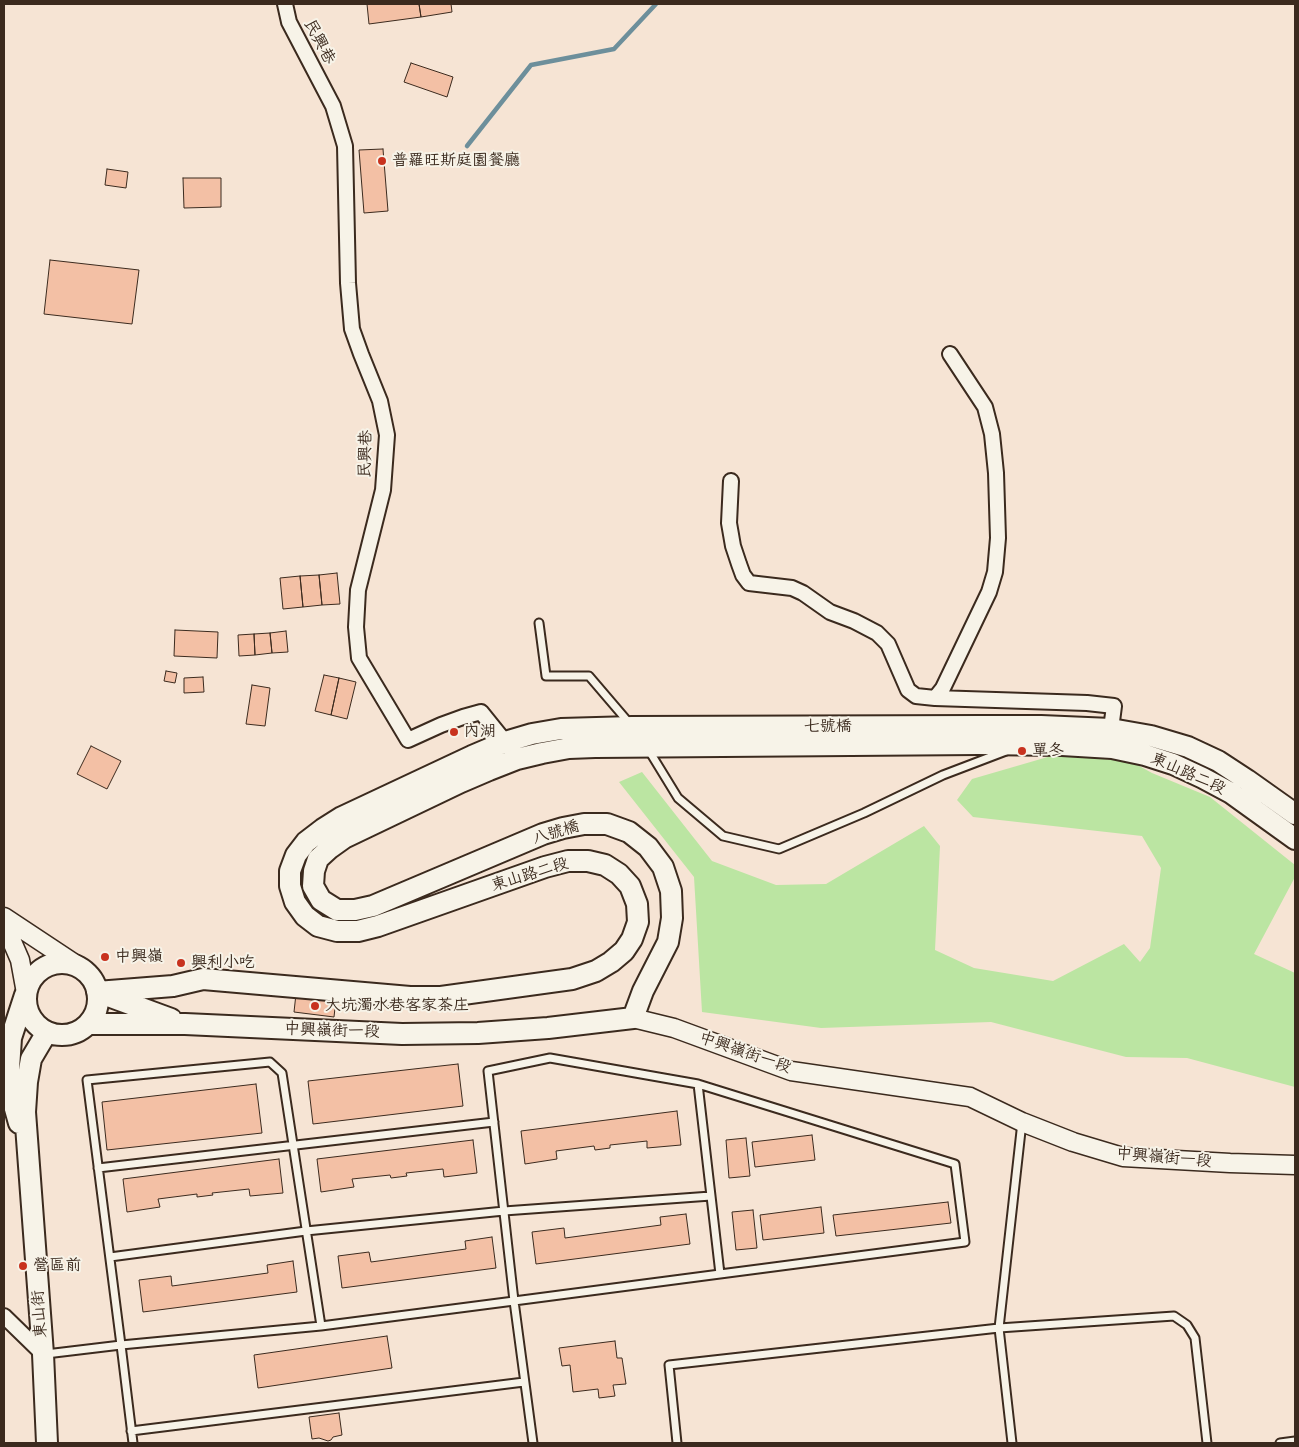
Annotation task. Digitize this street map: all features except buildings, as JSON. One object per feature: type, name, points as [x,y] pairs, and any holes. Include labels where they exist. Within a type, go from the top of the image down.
[{"type":"main road","name":"東山路二段","points":[[978,735],[1041,726],[1111,739],[1145,755],[1173,764],[1231,793],[1295,839]]},
{"type":"main road","name":"東山路二段","points":[[373,906],[355,910],[337,910],[321,900],[313,886],[314,871],[318,859],[344,838],[461,782],[517,759],[569,748],[639,737],[678,727]]},
{"type":"main road","name":"七號橋","points":[[678,727],[978,735]]},
{"type":"main road","name":"東山路二段","points":[[97,992],[173,986],[204,979],[401,997],[441,997],[572,979],[596,971],[624,951],[632,939],[638,922],[637,904],[630,886],[619,874],[606,865],[588,861],[568,861],[545,867],[378,926],[358,931],[337,931],[318,926],[305,916],[295,902],[290,886],[290,870],[296,855],[306,842],[323,828],[440,770],[506,742],[532,734],[561,729],[639,737],[685,747]]},
{"type":"main road","name":"東山路二段","points":[[978,735],[1023,745],[1062,745],[1151,736],[1188,747],[1218,761],[1295,814]]},
{"type":"main road","name":"七號橋","points":[[685,747],[978,735]]},
{"type":"main road","name":"八號橋","points":[[373,906],[556,830],[584,824],[608,824],[629,832],[648,847],[663,867],[671,891],[672,918],[668,942],[643,991],[633,1018]]},
{"type":"main road","points":[[61,962],[73,964],[84,970],[91,977],[97,992],[98,1006],[94,1015],[88,1024],[70,1034],[58,1035],[47,1032],[37,1025],[30,1016],[26,1005],[26,993],[30,981],[38,971],[48,965],[61,962]]},
{"type":"main road","name":"中興嶺街一段","points":[[97,992],[185,1024]]},
{"type":"main road","name":"東山街","points":[[26,993],[12,1038],[8,1084],[28,1154]]},
{"type":"main road","name":"中興嶺街一段","points":[[88,1024],[185,1024],[402,1034],[478,1033],[548,1028],[633,1018]]},
{"type":"main road","name":"東山街","points":[[47,1032],[31,1059],[24,1112],[43,1354],[47,1443]]},
{"type":"street","name":"民興巷","points":[[285,4],[289,22],[333,106],[345,146],[348,283],[352,329],[360,354],[380,401],[387,435],[383,490],[358,590],[356,627],[359,658],[408,740],[448,722],[480,712],[506,742],[517,759]]},
{"type":"street","points":[[935,698],[943,688],[990,592],[995,572],[998,538],[996,474],[992,434],[986,407],[950,354]]},
{"type":"street","points":[[731,481],[729,523],[733,546],[743,575],[749,583],[792,588],[803,593],[830,612],[854,621],[877,634],[888,644],[908,690],[916,696],[1087,703],[1114,706],[1111,739]]},
{"type":"street","points":[[4,917],[84,970]]},
{"type":"street","name":"東山街","points":[[4,922],[20,960],[26,993]]},
{"type":"street","name":"中興嶺街一段","points":[[633,1018],[674,1028],[791,1071],[970,1096],[1022,1122],[1073,1142],[1123,1157],[1295,1165]]},
{"type":"street","points":[[4,1318],[43,1354]]},
{"type":"lane","points":[[538,623],[546,676],[589,676],[639,737],[678,798],[723,836],[779,849],[864,814],[943,775],[1023,745]]},
{"type":"lane","points":[[43,1354],[321,1326],[514,1301],[965,1242],[955,1164],[698,1084],[550,1058],[488,1071],[514,1301],[532,1443]]},
{"type":"lane","points":[[132,1443],[87,1080],[270,1062],[282,1073],[321,1326]]},
{"type":"lane","points":[[698,1084],[720,1274]]},
{"type":"lane","points":[[98,1168],[494,1122]]},
{"type":"lane","points":[[1012,1443],[999,1328],[1022,1122]]},
{"type":"lane","points":[[110,1257],[306,1231],[504,1212],[711,1196]]},
{"type":"lane","points":[[677,1443],[669,1365],[999,1328],[1174,1316],[1187,1325],[1195,1338],[1207,1443]]},
{"type":"lane","points":[[131,1431],[524,1382]]},
{"type":"lane","points":[[1280,1443],[1295,1441]]},
{"type":"green space","points":[[1058,754],[1132,762],[1152,773],[1210,797],[1295,865],[1295,877],[1254,954],[1295,973],[1295,1087],[1187,1058],[1126,1057],[991,1022],[821,1028],[702,1012],[694,877],[619,782],[642,772],[712,861],[776,885],[826,884],[924,826],[940,846],[935,950],[974,968],[1053,981],[1124,944],[1140,962],[1150,948],[1161,868],[1142,836],[973,817],[957,800],[972,779]]},
{"type":"waterway","points":[[467,146],[531,65],[614,49],[656,4]]},
{"type":"place","name":"普羅旺斯庭園餐廳","points":[[382,161]]},
{"type":"place","name":"內湖","points":[[454,732]]},
{"type":"place","name":"單冬","points":[[1022,751]]},
{"type":"place","name":"中興嶺","points":[[105,957]]},
{"type":"place","name":"興利小吃","points":[[181,963]]},
{"type":"place","name":"大坑濁水巷客家茶庄","points":[[315,1006]]},
{"type":"place","name":"營區前","points":[[23,1266]]}]
